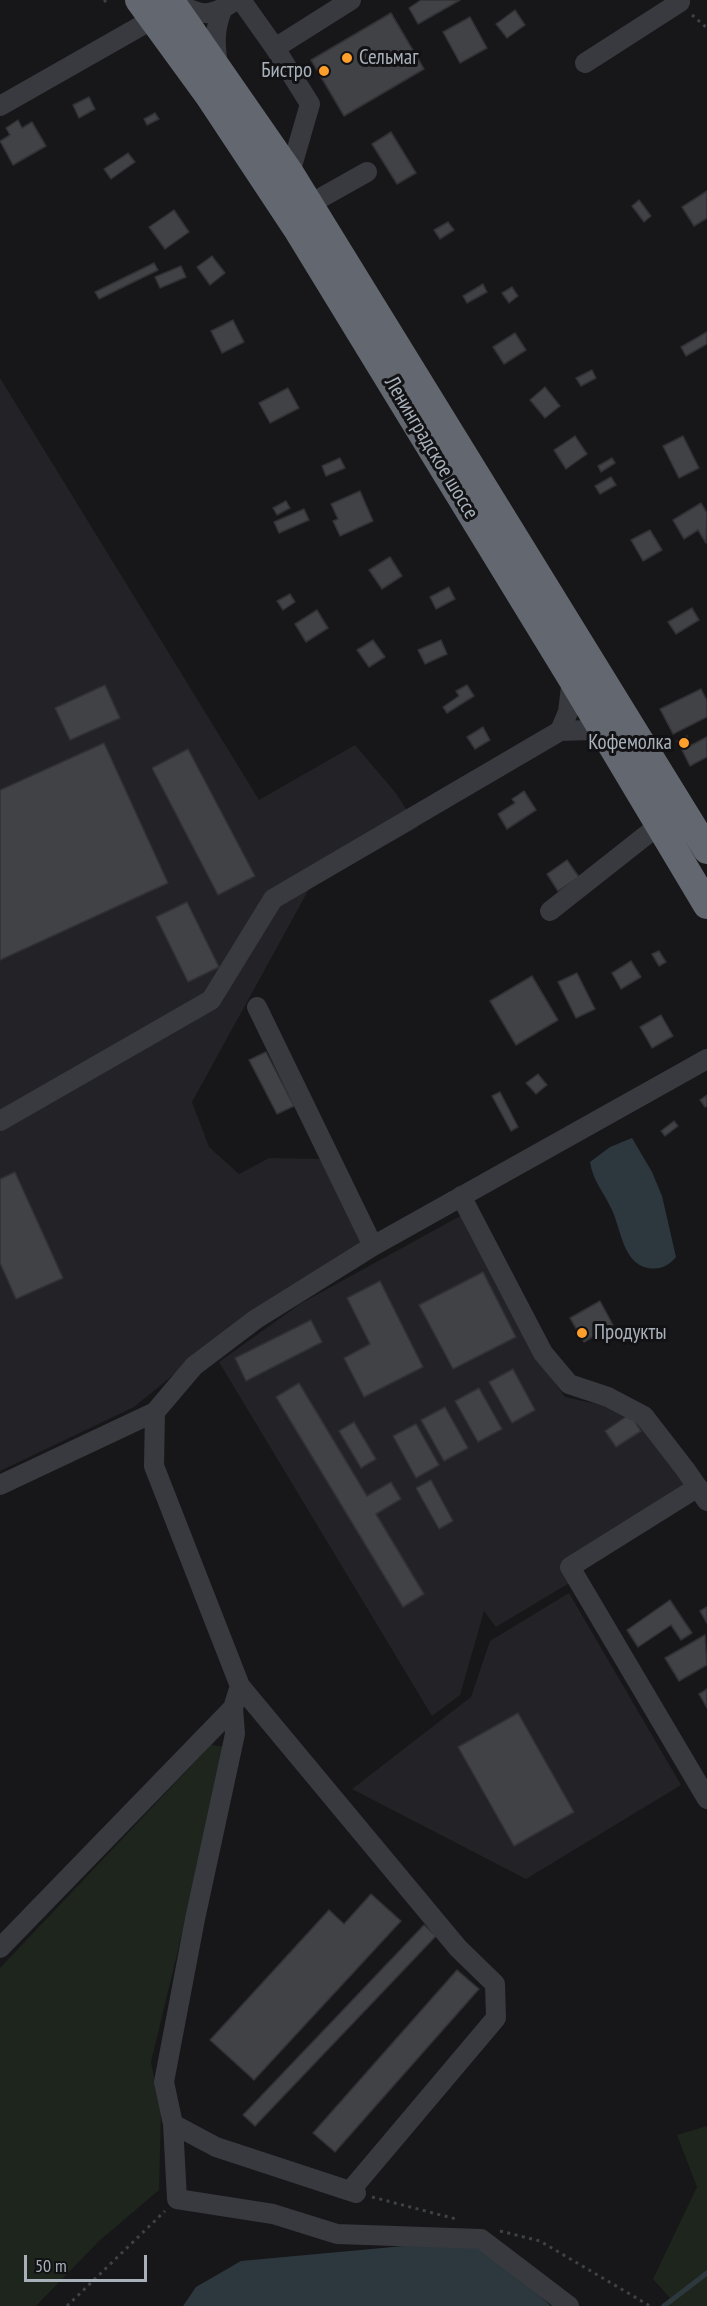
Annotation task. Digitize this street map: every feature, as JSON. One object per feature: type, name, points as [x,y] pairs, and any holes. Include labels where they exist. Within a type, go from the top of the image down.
[{"type":"highway","name":"Ленинградское шоссе","points":[[159,5],[219,68],[290,173],[707,850]]},
{"type":"highway","name":"Ленинградское шоссе","points":[[159,5],[209,96],[297,229],[707,905]]},
{"type":"street","points":[[275,48],[351,0]]},
{"type":"street","points":[[585,63],[680,2]]},
{"type":"street","points":[[233,3],[275,48],[310,104],[290,173]]},
{"type":"street","points":[[0,106],[159,5],[208,14],[233,3]]},
{"type":"street","points":[[219,68],[215,48],[215,28],[233,3]]},
{"type":"street","points":[[310,204],[367,172]]},
{"type":"street","points":[[561,731],[568,712],[572,679]]},
{"type":"street","points":[[0,1121],[211,1000],[273,899],[561,731],[591,730],[604,734]]},
{"type":"street","points":[[550,911],[659,825]]},
{"type":"street","points":[[257,1007],[373,1246]]},
{"type":"street","points":[[0,1485],[155,1412],[194,1366],[256,1319],[373,1246],[707,1059]]},
{"type":"street","points":[[461,1197],[543,1353],[569,1384],[608,1397],[644,1416],[702,1494],[570,1567],[707,1799]]},
{"type":"street","points":[[155,1412],[154,1466],[240,1686],[458,1948],[495,1984],[496,2018],[353,2192],[216,2147],[173,2124]]},
{"type":"street","points":[[240,1686],[233,1707],[235,1734],[195,1919],[164,2082],[173,2124],[177,2199],[273,2214],[337,2234],[481,2239],[569,2306]]},
{"type":"street","points":[[0,1948],[233,1707]]},
{"type":"path","points":[[67,2306],[177,2199]]},
{"type":"shaded area","points":[[0,378],[259,800],[355,745],[395,792],[418,827],[309,889],[192,1102],[209,1147],[239,1174],[269,1158],[321,1159],[363,1241],[255,1308],[134,1407],[0,1471]]},
{"type":"shaded area","points":[[632,1138],[652,1172],[662,1196],[676,1257],[660,1268],[639,1265],[628,1252],[611,1208],[591,1169],[590,1162],[610,1147]]},
{"type":"shaded area","points":[[462,1215],[533,1352],[565,1397],[628,1411],[664,1450],[687,1491],[563,1567],[571,1582],[496,1627],[484,1611],[460,1695],[432,1716],[219,1362],[300,1304]]},
{"type":"shaded area","points":[[569,1593],[681,1785],[526,1879],[352,1789],[471,1697],[490,1641]]},
{"type":"shaded area","points":[[211,1745],[227,1747],[151,2062],[161,2111],[159,2190],[99,2241],[36,2306],[0,2306],[0,1968]]},
{"type":"shaded area","points":[[707,2126],[707,2306],[660,2306],[670,2298],[653,2279],[697,2187],[677,2135]]},
{"type":"shaded area","points":[[458,2241],[489,2252],[551,2306],[183,2306],[196,2287],[241,2261]]},
{"type":"building","points":[[421,0],[460,0],[418,24],[409,8]]},
{"type":"building","points":[[515,10],[525,25],[507,38],[496,24]]},
{"type":"building","points":[[391,13],[424,69],[344,116],[311,60]]},
{"type":"building","points":[[470,17],[487,48],[460,63],[443,32]]},
{"type":"building","points":[[89,97],[95,109],[79,118],[73,105]]},
{"type":"building","points":[[155,113],[159,119],[147,125],[144,119]]},
{"type":"building","points":[[18,120],[22,128],[32,122],[46,146],[13,165],[0,141],[10,135],[6,128]]},
{"type":"building","points":[[391,132],[416,173],[397,184],[372,144]]},
{"type":"building","points":[[128,153],[135,162],[111,179],[104,169]]},
{"type":"building","points":[[707,191],[707,218],[694,226],[682,207]]},
{"type":"building","points":[[639,200],[651,216],[644,222],[632,206]]},
{"type":"building","points":[[174,210],[189,232],[165,249],[149,227]]},
{"type":"building","points":[[448,222],[454,230],[440,239],[434,230]]},
{"type":"building","points":[[212,256],[225,273],[210,285],[197,267]]},
{"type":"building","points":[[154,263],[158,270],[99,299],[95,292]]},
{"type":"building","points":[[181,266],[186,277],[160,288],[155,277]]},
{"type":"building","points":[[483,284],[487,292],[467,303],[463,296]]},
{"type":"building","points":[[512,287],[518,296],[509,303],[502,293]]},
{"type":"building","points":[[233,320],[244,342],[222,353],[211,331]]},
{"type":"building","points":[[707,332],[707,344],[686,356],[681,347]]},
{"type":"building","points":[[515,333],[526,350],[504,364],[493,347]]},
{"type":"building","points":[[592,370],[596,378],[581,386],[576,378]]},
{"type":"building","points":[[545,387],[560,406],[545,418],[530,400]]},
{"type":"building","points":[[288,388],[299,408],[270,423],[259,403]]},
{"type":"building","points":[[575,436],[587,454],[566,469],[554,450]]},
{"type":"building","points":[[683,436],[699,468],[679,478],[663,446]]},
{"type":"building","points":[[340,458],[345,468],[326,476],[322,466]]},
{"type":"building","points":[[612,458],[615,463],[601,472],[598,466]]},
{"type":"building","points":[[611,477],[616,485],[600,494],[595,486]]},
{"type":"building","points":[[360,491],[373,521],[340,536],[333,521],[338,519],[331,504]]},
{"type":"building","points":[[286,501],[290,508],[277,515],[273,508]]},
{"type":"building","points":[[701,503],[707,513],[706,543],[698,530],[684,539],[673,520]]},
{"type":"building","points":[[304,509],[309,520],[279,533],[274,522]]},
{"type":"building","points":[[650,530],[662,550],[643,561],[631,540]]},
{"type":"building","points":[[390,557],[402,576],[382,589],[369,570]]},
{"type":"building","points":[[449,587],[455,599],[436,609],[430,597]]},
{"type":"building","points":[[290,594],[295,602],[283,610],[277,601]]},
{"type":"building","points":[[692,608],[699,620],[676,634],[668,622]]},
{"type":"building","points":[[317,610],[328,628],[306,642],[295,624]]},
{"type":"building","points":[[373,640],[385,657],[369,667],[357,650]]},
{"type":"building","points":[[441,640],[447,654],[425,664],[418,650]]},
{"type":"building","points":[[105,685],[120,718],[70,740],[55,708]]},
{"type":"building","points":[[467,685],[474,696],[447,713],[443,707],[459,696],[456,691]]},
{"type":"building","points":[[701,689],[707,701],[707,717],[673,734],[660,709]]},
{"type":"building","points":[[483,727],[490,740],[475,749],[467,737]]},
{"type":"building","name":"Кофемолка","points":[[687,736],[691,745],[682,750],[677,741]]},
{"type":"building","points":[[707,737],[707,757],[690,766],[682,750]]},
{"type":"building","points":[[104,743],[168,883],[0,960],[0,790]]},
{"type":"building","points":[[188,749],[255,876],[218,895],[152,768]]},
{"type":"building","points":[[524,791],[536,810],[507,829],[498,814],[515,803],[512,799]]},
{"type":"building","points":[[567,860],[579,877],[558,891],[547,874]]},
{"type":"building","points":[[187,902],[219,967],[188,982],[156,917]]},
{"type":"building","points":[[659,951],[666,962],[659,966],[652,954]]},
{"type":"building","points":[[631,961],[641,977],[621,989],[612,973]]},
{"type":"building","points":[[577,973],[595,1009],[576,1018],[558,982]]},
{"type":"building","points":[[532,976],[558,1020],[516,1045],[490,1001]]},
{"type":"building","points":[[661,1015],[673,1036],[652,1048],[640,1027]]},
{"type":"building","points":[[266,1052],[294,1106],[277,1114],[249,1060]]},
{"type":"building","points":[[538,1074],[547,1085],[536,1094],[526,1083]]},
{"type":"building","points":[[500,1092],[518,1127],[511,1131],[492,1096]]},
{"type":"building","points":[[707,1095],[707,1106],[705,1107],[700,1100]]},
{"type":"building","points":[[674,1121],[678,1126],[665,1136],[661,1131]]},
{"type":"building","points":[[15,1172],[63,1278],[16,1299],[0,1263],[0,1179]]},
{"type":"building","points":[[483,1272],[516,1337],[453,1369],[419,1305]]},
{"type":"building","points":[[380,1281],[423,1367],[364,1397],[344,1358],[370,1344],[347,1298]]},
{"type":"building","points":[[600,1301],[613,1325],[584,1342],[570,1318]]},
{"type":"building","points":[[311,1320],[322,1342],[246,1381],[235,1358]]},
{"type":"building","points":[[513,1369],[535,1410],[512,1423],[489,1382]]},
{"type":"building","points":[[299,1383],[367,1496],[391,1482],[401,1499],[376,1514],[424,1594],[403,1607],[276,1397]]},
{"type":"building","points":[[479,1388],[502,1429],[478,1442],[455,1401]]},
{"type":"building","points":[[445,1407],[468,1448],[444,1461],[421,1420]]},
{"type":"building","points":[[630,1414],[641,1431],[616,1447],[605,1431]]},
{"type":"building","points":[[354,1422],[376,1459],[361,1468],[339,1431]]},
{"type":"building","points":[[416,1424],[439,1465],[416,1478],[393,1436]]},
{"type":"building","points":[[431,1480],[453,1521],[439,1529],[416,1488]]},
{"type":"building","points":[[670,1600],[692,1633],[681,1640],[671,1625],[638,1647],[627,1630]]},
{"type":"building","points":[[707,1607],[707,1623],[700,1611]]},
{"type":"building","points":[[705,1635],[707,1665],[679,1681],[665,1658]]},
{"type":"building","points":[[707,1689],[707,1708],[699,1694]]},
{"type":"building","points":[[518,1713],[574,1812],[514,1846],[458,1747]]},
{"type":"building","points":[[371,1894],[401,1921],[254,2080],[210,2040],[329,1910],[344,1924]]},
{"type":"building","points":[[424,1925],[436,1936],[255,2126],[243,2115]]},
{"type":"building","points":[[457,1970],[479,1989],[335,2152],[313,2133]]},
{"type":"waterway","points":[[664,2306],[707,2273]]},
{"type":"place","name":"Сельмаг","points":[[347,58]]},
{"type":"place","name":"Бистро","points":[[324,71]]},
{"type":"place","name":"Кофемолка","points":[[684,743]]},
{"type":"place","name":"Продукты","points":[[582,1333]]}]
